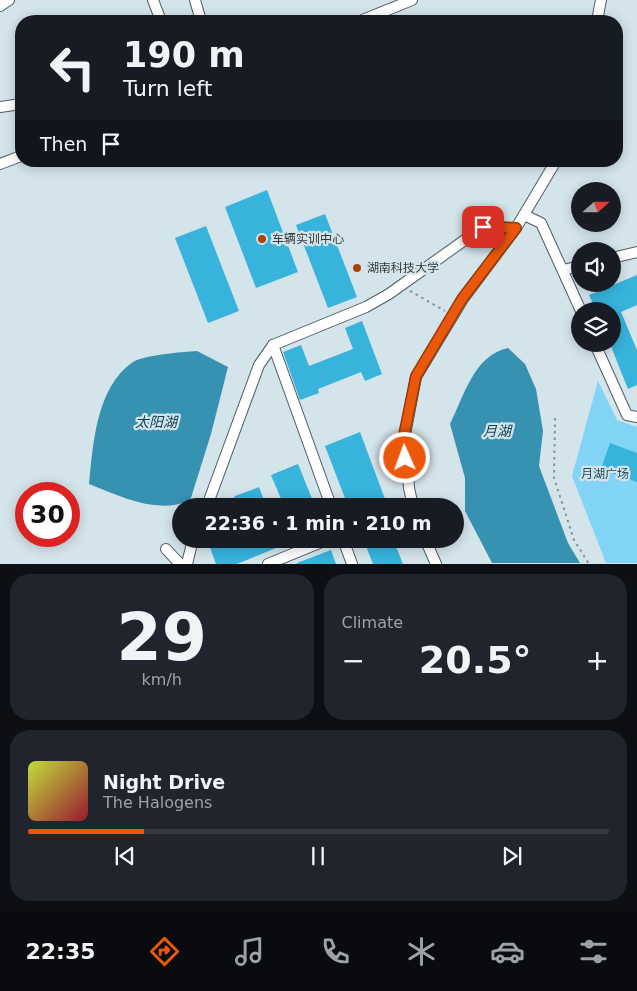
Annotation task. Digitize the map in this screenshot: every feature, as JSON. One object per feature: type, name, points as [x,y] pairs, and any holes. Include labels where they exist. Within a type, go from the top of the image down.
[{"type":"street","points":[[0,6],[9,0]]},
{"type":"street","points":[[153,0],[159,15]]},
{"type":"street","points":[[195,0],[199,15]]},
{"type":"street","points":[[375,15],[412,0]]},
{"type":"street","points":[[598,15],[601,0]]},
{"type":"street","points":[[0,107],[15,105]]},
{"type":"street","points":[[0,164],[15,158]]},
{"type":"street","points":[[412,498],[405,458],[404,435],[407,412],[416,376],[462,299],[516,228],[552,167]]},
{"type":"street","points":[[524,215],[541,223],[577,302]]},
{"type":"street","points":[[210,498],[259,365],[273,345],[366,307],[389,294],[483,227],[516,228]]},
{"type":"street","points":[[621,256],[637,252]]},
{"type":"street","points":[[563,270],[571,268]]},
{"type":"street","points":[[273,345],[328,498]]},
{"type":"street","points":[[599,352],[627,415],[637,417]]},
{"type":"street","points":[[187,564],[191,548]]},
{"type":"street","points":[[268,564],[307,548]]},
{"type":"street","points":[[346,548],[352,564]]},
{"type":"street","points":[[430,548],[436,564]]},
{"type":"street","points":[[166,549],[180,564]]},
{"type":"path","points":[[420,295],[453,316]]},
{"type":"path","points":[[555,418],[554,478],[574,540],[588,564]]},
{"type":"green space","name":"月湖广场","points":[[598,381],[617,420],[637,427],[637,563],[606,563],[572,476]]},
{"type":"water","name":"月湖","points":[[508,348],[525,364],[536,389],[543,431],[539,466],[568,543],[580,563],[492,563],[465,511],[465,478],[450,424],[478,368],[496,352]]},
{"type":"water","name":"太阳湖","points":[[197,351],[228,367],[211,434],[191,498],[172,498],[172,505],[164,506],[126,499],[89,484],[95,435],[104,401],[111,386],[133,362],[163,354]]},
{"type":"building","name":"车辆实训中心","points":[[267,190],[298,272],[256,288],[225,207]]},
{"type":"building","points":[[325,214],[357,297],[328,308],[296,225]]},
{"type":"building","points":[[206,226],[239,311],[208,323],[175,238]]},
{"type":"building","points":[[637,275],[637,305],[621,312],[621,302],[592,302],[589,295],[596,292],[621,292],[621,282]]},
{"type":"building","points":[[621,312],[637,350],[637,385],[628,389],[613,352],[621,352]]},
{"type":"building","points":[[362,321],[382,374],[365,381],[361,372],[318,389],[319,393],[300,400],[283,352],[301,345],[309,366],[353,349],[345,328]]},
{"type":"building","points":[[360,432],[385,498],[345,498],[325,446]]},
{"type":"building","points":[[610,443],[637,453],[637,482],[601,469]]},
{"type":"building","points":[[298,464],[312,498],[281,498],[271,475]]},
{"type":"building","points":[[259,487],[263,498],[234,498]]},
{"type":"building","points":[[210,548],[276,548],[237,564],[216,564]]},
{"type":"building","points":[[367,548],[397,548],[403,564],[373,564]]},
{"type":"building","points":[[331,550],[336,564],[297,564],[297,563]]},
{"type":"place","name":"车辆实训中心","points":[[262,239]]},
{"type":"place","name":"湖南科技大学","points":[[357,268]]},
{"type":"route","points":[[405,458],[404,435],[407,412],[416,376],[462,299],[516,228],[483,227]]}]
